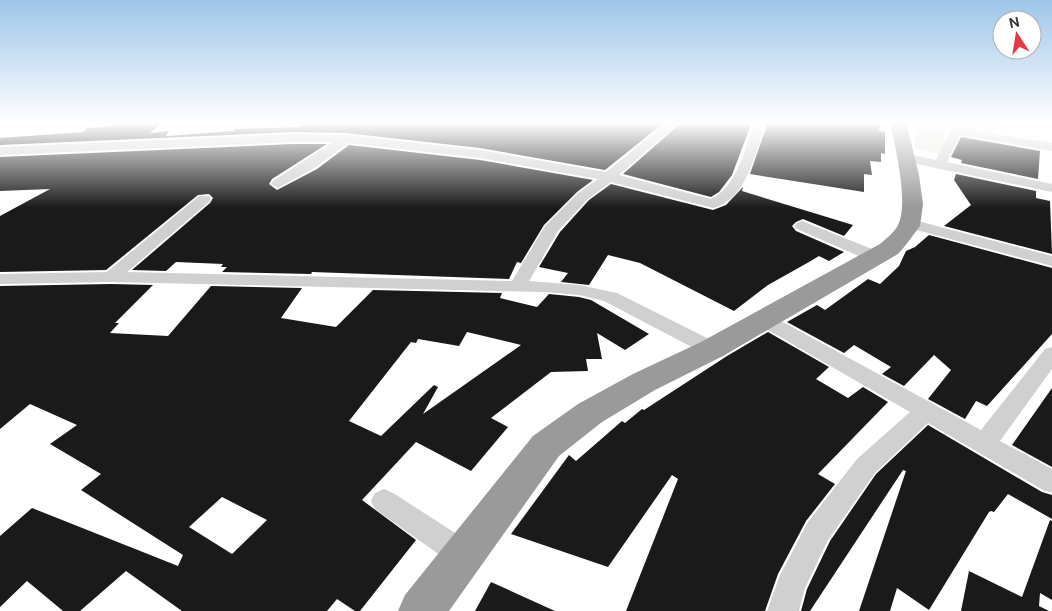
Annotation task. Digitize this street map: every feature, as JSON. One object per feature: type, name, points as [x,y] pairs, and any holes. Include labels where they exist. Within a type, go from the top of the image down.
[{"type":"highway","points":[[421,611],[546,446],[590,413],[644,382],[712,349],[889,250],[910,224],[912,206],[905,151]]},
{"type":"street","points":[[0,152],[30,151]]},
{"type":"street","points":[[278,184],[330,151]]},
{"type":"street","points":[[449,151],[480,154],[609,178],[716,204],[741,177],[750,151]]},
{"type":"street","points":[[517,287],[551,229],[583,196],[609,178],[641,151]]},
{"type":"street","points":[[940,164],[947,151]]},
{"type":"street","points":[[907,158],[1052,185]]},
{"type":"street","points":[[111,277],[204,200]]},
{"type":"street","points":[[910,224],[1052,261]]},
{"type":"street","points":[[802,226],[876,257]]},
{"type":"street","points":[[0,278],[111,277],[579,290],[610,297],[712,349]]},
{"type":"street","points":[[763,319],[1052,482]]},
{"type":"street","points":[[984,444],[1052,354]]},
{"type":"street","points":[[783,611],[791,585],[818,531],[866,466],[925,412]]},
{"type":"street","points":[[384,501],[464,555]]},
{"type":"shaded area","points":[[925,151],[941,151],[940,154]]},
{"type":"building","points":[[146,151],[317,151],[272,179],[269,184],[277,190],[317,169],[342,151],[397,151],[480,160],[593,180],[577,192],[544,225],[521,263],[517,262],[509,279],[312,272],[311,274],[222,272],[227,267],[221,267],[223,264],[176,262],[166,271],[132,270],[210,203],[213,198],[209,194],[198,195],[106,270],[0,272],[0,216],[50,189],[0,191],[0,157]]},
{"type":"building","points":[[494,151],[629,151],[605,170]]},
{"type":"building","points":[[650,151],[741,151],[732,175],[719,192],[711,197],[623,174]]},
{"type":"building","points":[[758,151],[885,151],[885,154],[881,153],[881,162],[870,161],[872,175],[864,174],[864,192],[750,174]]},
{"type":"building","points":[[954,151],[1040,151],[1038,179],[961,163],[962,160],[951,157]]},
{"type":"building","points":[[956,174],[1036,191],[1036,198],[1050,201],[1052,254],[944,226],[971,205],[954,180]]},
{"type":"building","points":[[611,184],[713,210],[726,205],[743,187],[742,191],[853,225],[844,236],[803,219],[796,222],[792,226],[796,231],[844,252],[829,261],[819,256],[768,285],[734,311],[640,263],[608,255],[589,285],[561,282],[568,273],[539,267],[560,232],[589,200]]},
{"type":"building","points":[[929,235],[1052,268],[1052,334],[987,406],[976,401],[965,419],[928,399],[951,370],[934,355],[904,386],[882,374],[891,367],[854,345],[844,353],[787,322],[817,305],[825,310],[868,279],[880,284],[899,266],[906,251],[915,247]]},
{"type":"building","points":[[153,285],[115,323],[119,323],[110,333],[168,336],[211,286],[302,288],[281,318],[336,327],[373,290],[502,293],[500,298],[537,307],[549,294],[579,297],[591,300],[649,334],[625,350],[597,333],[602,359],[586,359],[588,371],[551,372],[491,418],[508,427],[471,471],[416,442],[362,500],[416,540],[360,611],[355,611],[337,599],[327,611],[182,611],[126,571],[80,611],[63,611],[27,581],[0,607],[0,536],[32,508],[178,566],[183,555],[81,490],[101,474],[50,444],[77,425],[30,404],[0,429],[0,286]],"holes":[[[467,332],[521,345],[423,414],[438,387],[434,385],[381,436],[349,421],[411,342],[416,343],[418,339],[459,346]],[[222,497],[267,520],[232,554],[189,527]]]},
{"type":"building","points":[[768,332],[829,367],[816,379],[848,398],[863,387],[888,402],[818,474],[835,484],[806,521],[778,574],[765,611],[626,611],[678,479],[672,475],[608,567],[511,534],[569,455],[576,461],[622,421],[625,423],[642,409],[644,410],[727,356]]},
{"type":"building","points":[[1052,388],[1052,467],[1012,445]]},
{"type":"building","points":[[928,425],[1042,492],[1052,495],[1052,519],[1008,494],[994,512],[989,512],[929,610],[897,588],[890,611],[859,611],[906,471],[903,470],[810,611],[801,611],[807,589],[830,541],[876,474]]},
{"type":"building","points":[[1050,520],[1052,521],[1052,600],[1040,593],[1039,606],[1049,611],[961,611],[969,571],[1022,597]]},
{"type":"building","points":[[491,582],[555,611],[475,611]]}]
